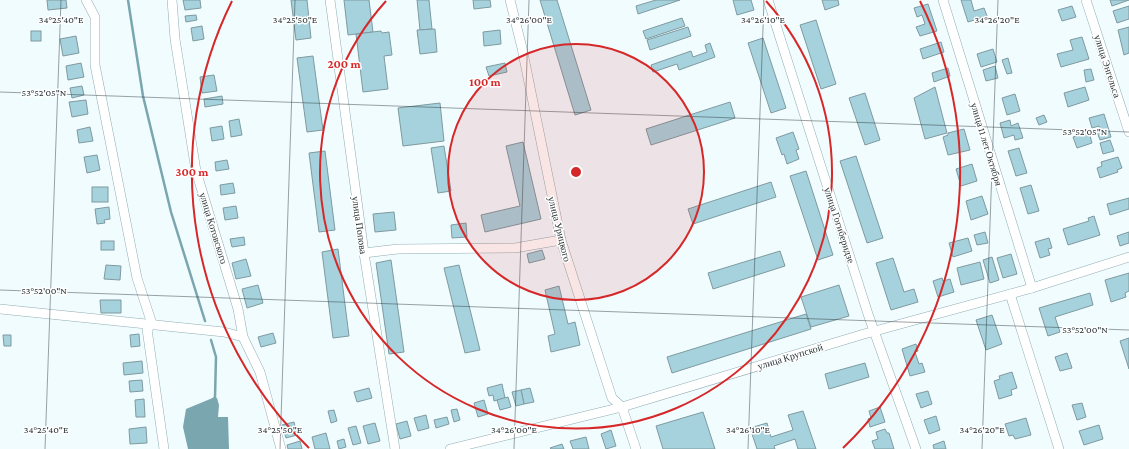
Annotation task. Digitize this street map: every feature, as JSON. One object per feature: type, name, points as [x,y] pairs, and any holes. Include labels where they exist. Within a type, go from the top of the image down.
[{"type":"street","points":[[86,0],[95,17],[95,65],[137,278],[152,324]]},
{"type":"street","name":"улица Котовского","points":[[172,0],[176,39],[196,171],[238,309],[243,337],[260,372],[281,449]]},
{"type":"street","name":"улица Попова","points":[[330,0],[364,253],[395,449]]},
{"type":"street","name":"улица Урицкого","points":[[510,0],[522,48],[561,240],[612,398],[622,407],[636,449]]},
{"type":"street","name":"улица Гогиберидзе","points":[[768,0],[874,331],[916,449]]},
{"type":"street","name":"улица 11 лет Октября","points":[[943,0],[1032,288]]},
{"type":"street","name":"улица Энгельса","points":[[1086,0],[1129,132]]},
{"type":"street","points":[[364,253],[398,249],[516,248],[561,240]]},
{"type":"street","name":"улица Крупской","points":[[450,449],[622,407],[874,331],[1032,288],[1129,257]]},
{"type":"street","points":[[1010,294],[1059,449]]},
{"type":"street","points":[[0,309],[224,332],[243,337]]},
{"type":"street","points":[[152,324],[147,329],[164,449]]},
{"type":"water","points":[[215,397],[217,398],[219,405],[218,417],[228,417],[229,449],[188,449],[183,427],[186,409]]},
{"type":"building","points":[[47,0],[66,0],[67,8],[48,10]]},
{"type":"building","points":[[183,0],[200,0],[201,8],[185,10]]},
{"type":"building","points":[[291,0],[307,0],[311,38],[296,40]]},
{"type":"building","points":[[344,0],[369,0],[373,32],[348,35]]},
{"type":"building","points":[[417,0],[429,0],[432,29],[420,30]]},
{"type":"building","points":[[473,0],[490,0],[491,7],[474,9]]},
{"type":"building","points":[[540,0],[557,0],[591,110],[575,115]]},
{"type":"building","points":[[656,0],[680,0],[638,14],[636,6]]},
{"type":"building","points":[[733,0],[751,0],[754,10],[737,15]]},
{"type":"building","points":[[822,0],[838,0],[839,5],[825,10]]},
{"type":"building","points":[[961,0],[971,0],[974,11],[984,8],[987,16],[968,22]]},
{"type":"building","points":[[1110,0],[1129,0],[1112,6]]},
{"type":"building","points":[[928,4],[937,31],[920,36],[916,27],[925,24],[922,15],[917,17],[914,8]]},
{"type":"building","points":[[1072,6],[1076,17],[1062,21],[1058,10]]},
{"type":"building","points":[[1129,6],[1129,19],[1117,23],[1113,11]]},
{"type":"building","points":[[196,15],[197,20],[186,22],[185,16]]},
{"type":"building","points":[[682,18],[685,26],[646,39],[643,31]]},
{"type":"building","points":[[816,20],[836,84],[821,89],[800,25]]},
{"type":"building","points":[[202,26],[204,39],[193,41],[191,28]]},
{"type":"building","points":[[688,27],[691,36],[650,50],[647,40]]},
{"type":"building","points":[[1129,27],[1129,53],[1124,55],[1118,30]]},
{"type":"building","points":[[435,29],[437,52],[420,54],[417,30]]},
{"type":"building","points":[[500,30],[501,44],[484,46],[483,32]]},
{"type":"building","points":[[31,31],[41,31],[41,41],[31,41]]},
{"type":"building","points":[[381,31],[382,33],[389,32],[392,55],[384,56],[388,89],[363,92],[356,34]]},
{"type":"building","points":[[76,36],[79,53],[63,56],[60,39]]},
{"type":"building","points":[[1082,37],[1089,59],[1061,67],[1057,54],[1073,50],[1070,40]]},
{"type":"building","points":[[763,38],[786,108],[771,113],[748,43]]},
{"type":"building","points":[[941,42],[944,52],[923,59],[920,49]]},
{"type":"building","points":[[710,43],[715,57],[679,70],[677,64],[653,72],[651,65],[691,51],[693,57],[707,52],[705,45]]},
{"type":"building","points":[[993,49],[997,62],[981,67],[977,54]]},
{"type":"building","points":[[313,56],[323,130],[307,132],[297,58]]},
{"type":"building","points":[[1008,58],[1012,73],[1007,74],[1002,60]]},
{"type":"building","points":[[81,63],[84,77],[68,80],[66,66]]},
{"type":"building","points":[[505,63],[507,72],[489,76],[486,67]]},
{"type":"building","points":[[995,66],[998,78],[986,81],[983,70]]},
{"type":"building","points":[[948,68],[950,76],[934,82],[932,73]]},
{"type":"building","points":[[1091,69],[1094,80],[1086,82],[1084,70]]},
{"type":"building","points":[[214,75],[217,91],[202,93],[200,77]]},
{"type":"building","points":[[82,86],[84,95],[72,98],[70,88]]},
{"type":"building","points":[[935,87],[947,133],[925,139],[914,98]]},
{"type":"building","points":[[1085,87],[1089,100],[1068,107],[1064,93]]},
{"type":"building","points":[[865,93],[880,140],[865,145],[849,98]]},
{"type":"building","points":[[1015,94],[1020,111],[1007,115],[1002,98]]},
{"type":"building","points":[[222,96],[223,104],[205,107],[204,99]]},
{"type":"building","points":[[86,100],[88,114],[72,117],[69,102]]},
{"type":"building","points":[[730,102],[735,118],[651,145],[646,129]]},
{"type":"building","points":[[440,103],[444,141],[403,146],[398,108]]},
{"type":"building","points":[[1104,114],[1111,137],[1100,140],[1097,132],[1100,131],[1099,126],[1092,128],[1089,118]]},
{"type":"building","points":[[1044,115],[1047,122],[1039,125],[1036,118]]},
{"type":"building","points":[[239,119],[242,135],[231,137],[229,121]]},
{"type":"building","points":[[1010,120],[1011,126],[1018,123],[1023,138],[1015,140],[1014,135],[1004,138],[1000,123]]},
{"type":"building","points":[[222,126],[224,139],[212,141],[210,128]]},
{"type":"building","points":[[90,127],[93,141],[79,143],[77,130]]},
{"type":"building","points":[[964,129],[970,150],[948,155],[943,137],[948,135],[948,133]]},
{"type":"building","points":[[793,132],[799,149],[796,150],[799,159],[787,164],[776,138]]},
{"type":"building","points":[[1089,132],[1092,143],[1077,148],[1073,137]]},
{"type":"building","points":[[1110,140],[1114,151],[1103,154],[1100,143]]},
{"type":"building","points":[[523,142],[541,219],[485,232],[481,215],[520,206],[506,146]]},
{"type":"building","points":[[444,146],[451,191],[438,193],[431,148]]},
{"type":"building","points":[[1019,148],[1027,173],[1016,176],[1008,151]]},
{"type":"building","points":[[325,151],[335,230],[319,232],[309,153]]},
{"type":"building","points":[[97,155],[100,170],[87,173],[84,157]]},
{"type":"building","points":[[856,156],[883,238],[867,243],[840,161]]},
{"type":"building","points":[[1118,157],[1122,168],[1117,170],[1118,172],[1100,178],[1097,168],[1102,166],[1101,162]]},
{"type":"building","points":[[227,160],[229,169],[216,171],[215,162]]},
{"type":"building","points":[[972,164],[977,181],[961,186],[956,169]]},
{"type":"building","points":[[806,171],[833,255],[818,260],[790,176]]},
{"type":"building","points":[[771,182],[776,197],[693,224],[688,209]]},
{"type":"building","points":[[233,183],[235,193],[221,195],[220,185]]},
{"type":"building","points":[[1031,185],[1039,211],[1028,214],[1020,188]]},
{"type":"building","points":[[92,187],[108,187],[108,202],[92,202]]},
{"type":"building","points":[[982,196],[988,214],[971,220],[966,201]]},
{"type":"building","points":[[1129,198],[1129,209],[1110,215],[1107,204]]},
{"type":"building","points":[[236,206],[238,218],[225,220],[223,208]]},
{"type":"building","points":[[109,207],[110,219],[104,220],[105,223],[97,224],[95,209]]},
{"type":"building","points":[[394,212],[396,230],[375,232],[373,214]]},
{"type":"building","points":[[1094,216],[1100,235],[1068,245],[1063,229],[1089,221],[1088,218]]},
{"type":"building","points":[[466,223],[467,237],[452,238],[451,225]]},
{"type":"building","points":[[985,232],[988,243],[977,245],[974,235]]},
{"type":"building","points":[[1129,232],[1129,243],[1120,246],[1117,236]]},
{"type":"building","points":[[244,237],[245,245],[232,247],[230,239]]},
{"type":"building","points":[[968,238],[972,251],[953,257],[949,243]]},
{"type":"building","points":[[1049,238],[1052,248],[1048,249],[1050,255],[1040,258],[1035,242]]},
{"type":"building","points":[[101,241],[114,241],[114,250],[101,250]]},
{"type":"building","points":[[338,249],[349,336],[333,338],[322,252]]},
{"type":"building","points":[[542,250],[545,259],[529,263],[527,254]]},
{"type":"building","points":[[780,251],[785,266],[713,289],[708,273]]},
{"type":"building","points":[[1011,254],[1017,274],[1003,278],[997,258]]},
{"type":"building","points":[[992,257],[999,280],[990,283],[983,260]]},
{"type":"building","points":[[893,258],[904,292],[914,289],[918,302],[891,310],[876,263]]},
{"type":"building","points":[[246,259],[251,276],[236,279],[232,263]]},
{"type":"building","points":[[391,260],[404,352],[389,354],[376,263]]},
{"type":"building","points":[[980,262],[984,279],[961,285],[957,268]]},
{"type":"building","points":[[106,265],[121,266],[120,280],[104,279]]},
{"type":"building","points":[[459,265],[480,350],[465,353],[444,268]]},
{"type":"building","points":[[1129,273],[1129,291],[1125,293],[1126,297],[1111,302],[1105,280]]},
{"type":"building","points":[[942,278],[943,281],[950,279],[954,292],[938,297],[933,281]]},
{"type":"building","points":[[258,285],[263,303],[247,308],[242,289]]},
{"type":"building","points":[[839,285],[849,316],[811,327],[801,297]]},
{"type":"building","points":[[559,286],[568,324],[575,322],[580,345],[551,352],[548,336],[555,334],[545,290]]},
{"type":"building","points":[[1090,293],[1093,305],[1055,317],[1060,332],[1048,336],[1039,308]]},
{"type":"building","points":[[100,300],[121,300],[121,313],[101,313]]},
{"type":"building","points":[[806,314],[811,329],[672,373],[667,357]]},
{"type":"building","points":[[992,315],[1002,344],[986,350],[976,320]]},
{"type":"building","points":[[273,333],[276,343],[261,347],[258,337]]},
{"type":"building","points":[[139,334],[140,346],[131,347],[130,335]]},
{"type":"building","points":[[3,335],[11,335],[11,346],[4,346]]},
{"type":"building","points":[[1129,338],[1129,369],[1120,341]]},
{"type":"building","points":[[916,344],[918,351],[915,352],[919,364],[922,363],[925,372],[910,376],[902,349]]},
{"type":"building","points":[[1067,353],[1072,368],[1060,371],[1055,357]]},
{"type":"building","points":[[142,361],[143,373],[124,375],[123,363]]},
{"type":"building","points":[[865,363],[869,377],[829,389],[825,374]]},
{"type":"building","points":[[1012,372],[1017,388],[1011,390],[1012,395],[999,399],[994,381],[1000,379],[999,376]]},
{"type":"building","points":[[142,380],[143,391],[130,392],[129,381]]},
{"type":"building","points":[[502,384],[505,398],[494,401],[493,395],[489,396],[487,388]]},
{"type":"building","points":[[369,388],[372,398],[357,402],[354,392]]},
{"type":"building","points":[[530,388],[534,402],[524,404],[521,390]]},
{"type":"building","points":[[521,390],[524,404],[516,406],[512,392]]},
{"type":"building","points":[[928,391],[932,404],[921,408],[916,394]]},
{"type":"building","points":[[508,397],[511,407],[500,410],[497,400]]},
{"type":"building","points":[[144,399],[145,417],[136,417],[135,400]]},
{"type":"building","points":[[484,400],[488,414],[478,417],[474,403]]},
{"type":"building","points":[[1082,403],[1086,417],[1077,420],[1072,405]]},
{"type":"building","points":[[880,407],[885,422],[870,427],[868,419],[871,418],[869,411]]},
{"type":"building","points":[[457,409],[460,420],[454,422],[451,410]]},
{"type":"building","points":[[334,410],[337,421],[331,423],[328,411]]},
{"type":"building","points":[[803,411],[816,449],[798,449],[795,439],[774,446],[775,449],[757,449],[750,428],[767,423],[771,437],[793,430],[788,415]]},
{"type":"building","points":[[703,412],[715,449],[663,449],[656,426]]},
{"type":"building","points":[[426,415],[429,428],[418,431],[414,418]]},
{"type":"building","points":[[936,416],[940,430],[929,434],[924,420]]},
{"type":"building","points":[[447,417],[449,424],[436,428],[434,420]]},
{"type":"building","points":[[1026,418],[1031,435],[1015,439],[1013,435],[1009,436],[1005,424]]},
{"type":"building","points":[[407,421],[411,436],[400,439],[396,424]]},
{"type":"building","points":[[294,422],[297,435],[286,438],[282,425]]},
{"type":"building","points":[[375,423],[380,441],[368,444],[363,426]]},
{"type":"building","points":[[1099,425],[1103,439],[1084,445],[1079,431]]},
{"type":"building","points":[[356,426],[361,443],[353,445],[348,428]]},
{"type":"building","points":[[146,427],[147,443],[130,444],[129,429]]},
{"type":"building","points":[[885,429],[887,433],[889,433],[894,449],[875,449],[872,441],[878,439],[876,432]]},
{"type":"building","points":[[611,430],[616,446],[606,449],[601,434]]},
{"type":"building","points":[[326,433],[330,449],[315,449],[312,437]]},
{"type":"building","points":[[586,437],[589,449],[573,449],[570,441]]},
{"type":"building","points":[[344,439],[346,447],[339,449],[337,441]]},
{"type":"building","points":[[300,441],[302,449],[288,449],[287,445]]},
{"type":"building","points":[[944,441],[946,449],[934,449],[933,445]]},
{"type":"building","points":[[562,444],[564,449],[550,448]]},
{"type":"waterway","points":[[128,0],[143,96],[171,212],[205,321]]},
{"type":"waterway","points":[[211,340],[216,357],[215,397],[213,400]]}]
